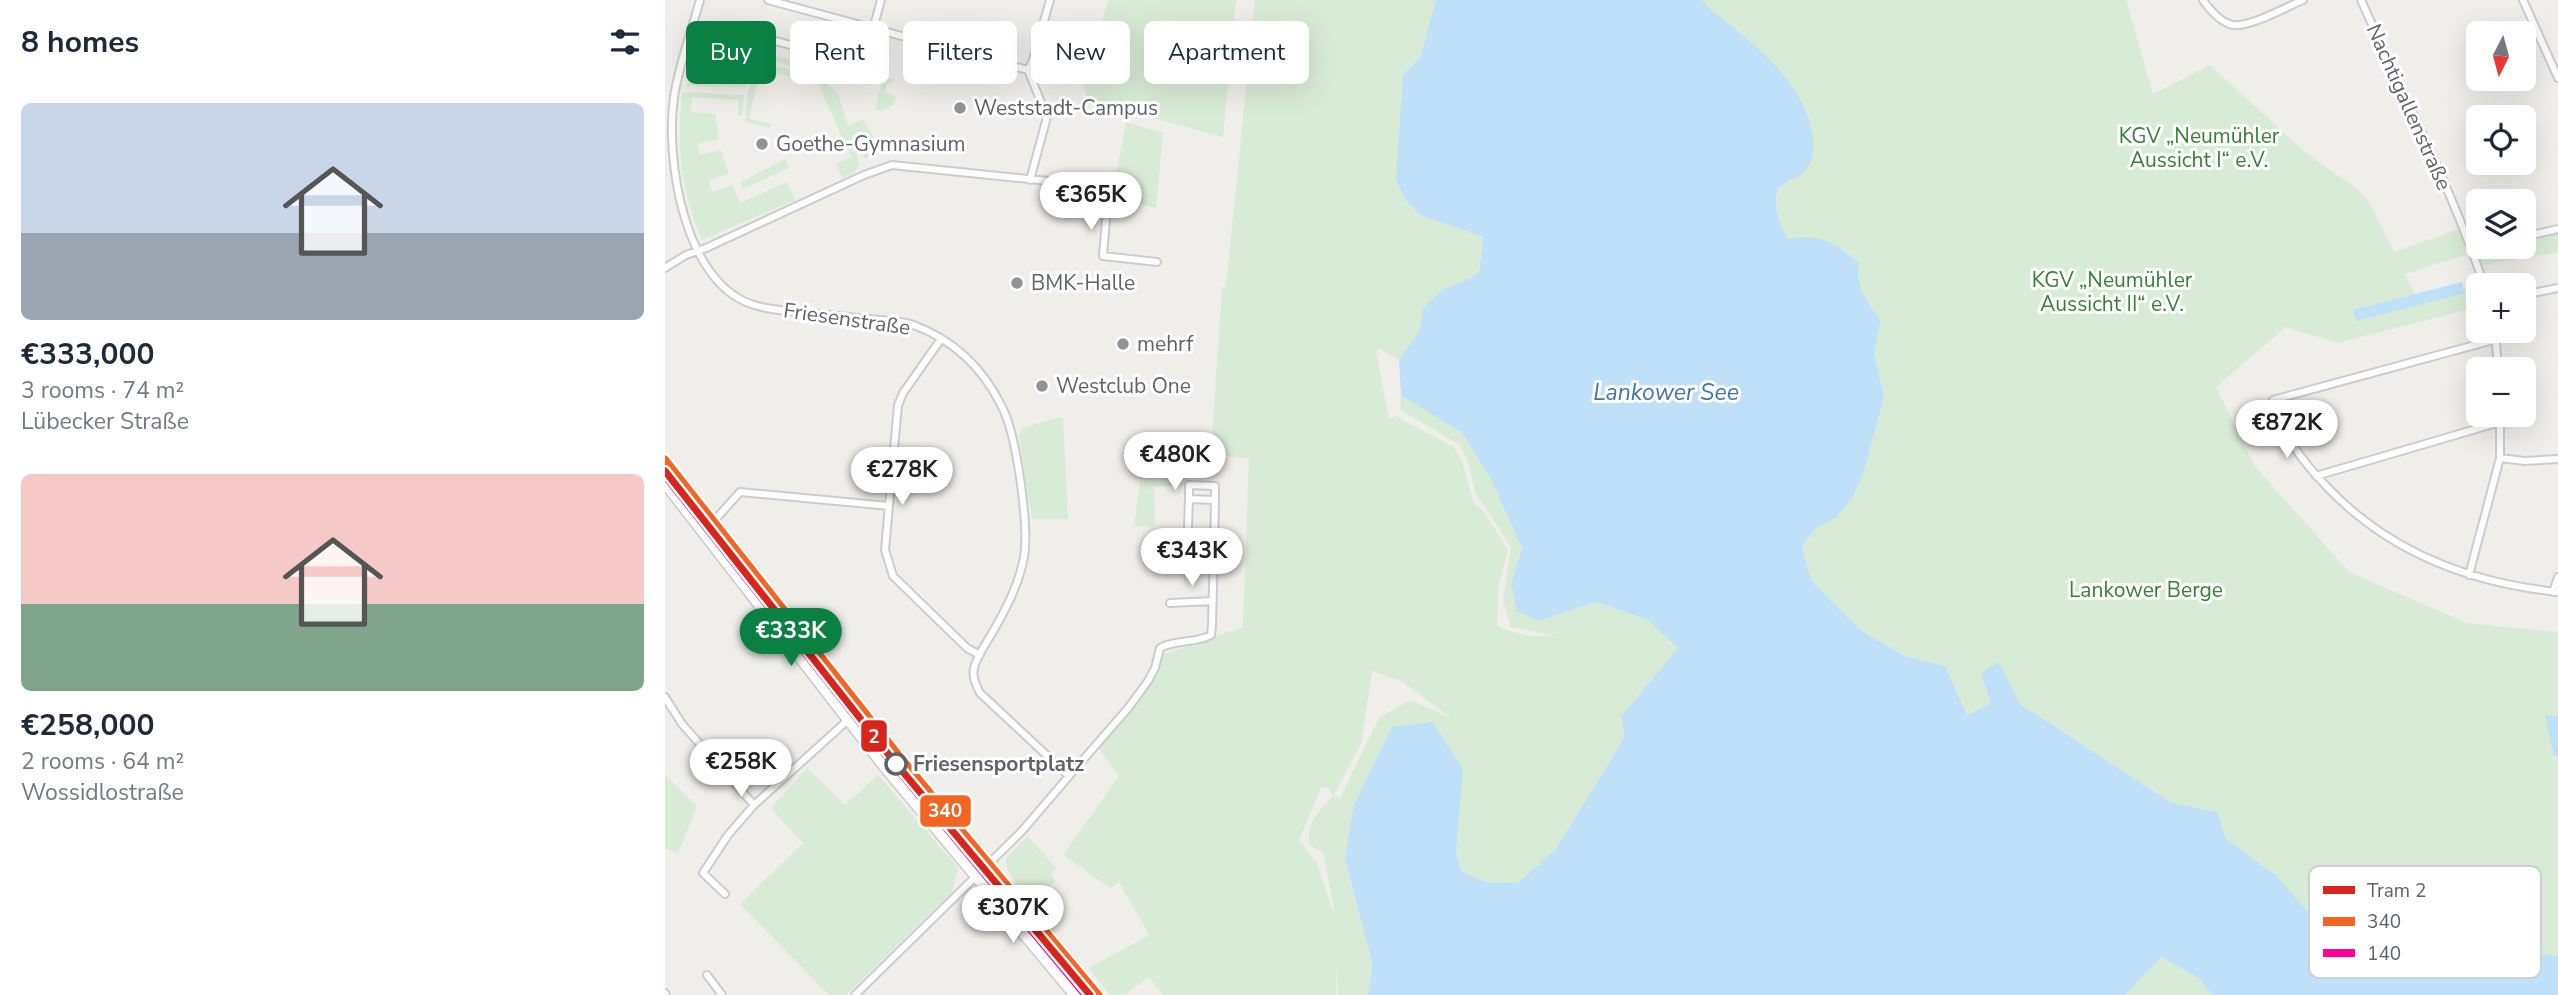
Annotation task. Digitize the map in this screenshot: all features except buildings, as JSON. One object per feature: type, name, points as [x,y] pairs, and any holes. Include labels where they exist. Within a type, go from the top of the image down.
[{"type":"street","name":"Friesenstraße","points":[[700,0],[674,98],[672,128],[674,160],[683,210],[698,252],[709,271],[734,296],[755,306],[909,324],[941,339],[965,354],[975,365],[1009,422],[1027,525],[1024,557],[1018,580],[980,655],[974,669],[974,682],[980,693],[1069,776]]},
{"type":"street","points":[[768,0],[844,21]]},
{"type":"street","points":[[875,21],[881,0]]},
{"type":"street","points":[[1030,180],[1047,117],[1028,70],[1050,0]]},
{"type":"street","points":[[2204,2],[2214,0]]},
{"type":"street","points":[[2204,2],[2214,13],[2232,25],[2247,23],[2303,0]]},
{"type":"street","name":"Nachtigallenstraße","points":[[2361,0],[2466,237]]},
{"type":"street","points":[[2523,0],[2558,78]]},
{"type":"street","points":[[889,33],[1028,70]]},
{"type":"street","points":[[665,94],[674,98]]},
{"type":"street","points":[[665,268],[686,255],[892,165],[1097,186],[1104,189],[1108,195],[1103,256],[1157,262]]},
{"type":"street","points":[[2536,234],[2558,229]]},
{"type":"street","points":[[2536,292],[2558,288]]},
{"type":"street","points":[[941,339],[903,393],[898,405],[885,550],[893,576],[967,648],[980,655]]},
{"type":"street","points":[[2482,343],[2273,400],[2287,440],[2316,476],[2350,511],[2387,538],[2426,559],[2469,575],[2555,592],[2558,578]]},
{"type":"street","points":[[2316,476],[2471,427]]},
{"type":"street","points":[[2469,575],[2500,458],[2500,427]]},
{"type":"street","points":[[2500,458],[2525,461],[2558,459]]},
{"type":"street","points":[[665,459],[899,755],[1099,995]]},
{"type":"street","points":[[665,484],[884,766],[1074,995]]},
{"type":"street","points":[[855,995],[1022,831],[1148,681],[1155,668],[1160,648],[1193,642],[1211,635],[1215,486],[1189,485],[1188,528]]},
{"type":"street","points":[[714,520],[740,492],[889,506]]},
{"type":"street","points":[[1189,499],[1215,500]]},
{"type":"street","points":[[1169,564],[1213,564]]},
{"type":"street","points":[[1170,603],[1213,601]]},
{"type":"street","points":[[665,697],[682,724],[754,805]]},
{"type":"street","points":[[725,894],[703,873],[728,835],[754,805],[849,719]]},
{"type":"street","points":[[707,975],[722,995]]},
{"type":"green space","points":[[1108,0],[1236,0],[1234,21],[1144,21],[1144,84],[1228,84],[1223,137],[1087,100],[1084,84],[1130,84],[1130,21],[1102,21]]},
{"type":"green space","points":[[1255,0],[1436,0],[1420,58],[1403,75],[1420,215],[1483,237],[1479,272],[1470,279],[1443,289],[1424,308],[1420,330],[1399,360],[1380,349],[1376,351],[1389,419],[1395,416],[1454,447],[1462,461],[1474,504],[1482,509],[1508,550],[1498,588],[1497,626],[1530,636],[1545,636],[1563,631],[1547,634],[1511,627],[1503,601],[1511,547],[1475,492],[1468,462],[1459,444],[1400,410],[1401,395],[1462,433],[1490,477],[1522,548],[1511,584],[1539,621],[1594,602],[1646,619],[1678,648],[1623,716],[1624,738],[1556,849],[1519,882],[1489,883],[1462,872],[1456,854],[1463,769],[1345,858],[1372,962],[1368,995],[1338,995],[1337,967],[1336,995],[1163,995],[1149,977],[1124,995],[1110,995],[1089,968],[1149,935],[1119,882],[1110,888],[1063,855],[1119,776],[1099,749],[1148,681],[1158,656],[1243,627],[1249,459],[1211,454],[1222,287],[1226,287],[1247,84],[1309,84],[1309,21],[1253,21]],"holes":[[[1372,671],[1403,682],[1451,718],[1410,700],[1379,718],[1340,798],[1334,795],[1362,741]],[[1328,787],[1333,795],[1314,818],[1308,838],[1310,846],[1323,852],[1336,920],[1317,863],[1299,840],[1321,788]]]},
{"type":"green space","name":"Lankower Berge","points":[[1702,0],[2126,0],[2153,94],[2210,65],[2305,152],[2357,189],[2369,202],[2394,252],[2462,228],[2466,237],[2466,255],[2405,274],[2418,300],[2466,287],[2466,310],[2337,343],[2286,327],[2216,387],[2254,465],[2349,572],[2467,623],[2558,632],[2558,957],[2541,954],[2541,866],[2309,866],[2309,913],[2277,876],[2226,839],[2217,812],[2170,802],[2020,704],[1999,662],[1991,703],[1967,715],[1945,666],[1905,656],[1860,630],[1811,580],[1802,547],[1815,529],[1836,518],[1854,495],[1864,470],[1884,397],[1874,353],[1881,321],[1861,290],[1847,252],[1807,236],[1787,238],[1777,213],[1777,193],[1783,185],[1795,179]]},
{"type":"green space","points":[[776,56],[790,60],[790,66],[776,62]]},
{"type":"green space","points":[[776,66],[790,70],[790,77],[776,74]]},
{"type":"green space","points":[[687,84],[746,84],[745,87],[685,86]]},
{"type":"green space","points":[[750,84],[757,84],[749,119],[771,124],[770,128],[745,122]]},
{"type":"green space","points":[[818,84],[827,84],[838,93],[848,126],[863,119],[881,150],[865,159],[853,138],[859,164],[854,173],[842,178],[836,164],[851,157]]},
{"type":"green space","points":[[881,84],[889,84],[885,92],[896,96],[893,105],[882,111],[875,109]]},
{"type":"green space","points":[[682,92],[744,95],[742,116],[738,115],[739,100],[692,97],[691,112],[715,114],[719,139],[697,144],[700,155],[721,150],[729,174],[709,181],[712,192],[733,185],[740,203],[787,182],[795,200],[702,240],[689,203],[682,168]]},
{"type":"green space","points":[[1126,122],[1163,133],[1156,208],[1116,197],[1114,185]]},
{"type":"green space","points":[[785,159],[789,168],[743,189],[741,182]]},
{"type":"green space","name":"Lankower Berge","points":[[2558,229],[2558,252],[2536,256],[2536,234]]},
{"type":"green space","name":"Lankower Berge","points":[[2475,259],[2518,259],[2479,266]]},
{"type":"green space","points":[[1063,418],[1068,519],[1032,519],[1019,436],[1023,428]]},
{"type":"green space","points":[[1186,482],[1186,485],[1154,487],[1155,526],[1134,526],[1140,483]]},
{"type":"green space","name":"Friesensportplatz","points":[[807,768],[845,805],[878,775],[958,868],[952,892],[846,995],[829,995],[740,904],[803,843],[771,808]]},
{"type":"green space","points":[[665,775],[697,806],[678,854],[665,848]]},
{"type":"green space","points":[[1028,836],[1057,869],[1051,874],[1056,881],[1032,899],[1015,880],[1006,864],[1006,858]]},
{"type":"green space","points":[[2161,957],[2199,978],[2212,995],[2125,995]]},
{"type":"water","name":"Lankower See","points":[[1436,0],[1702,0],[1779,70],[1798,95],[1810,123],[1813,150],[1810,163],[1800,175],[1782,185],[1777,192],[1777,213],[1787,238],[1809,237],[1823,240],[1859,263],[1861,286],[1881,321],[1874,353],[1884,397],[1864,470],[1854,495],[1836,518],[1815,529],[1802,547],[1811,580],[1860,630],[1905,656],[1945,666],[1967,715],[1991,703],[1981,673],[1999,662],[2020,704],[2170,802],[2217,812],[2226,839],[2277,876],[2309,913],[2309,978],[2541,978],[2541,954],[2549,954],[2558,957],[2558,995],[2212,995],[2199,978],[2161,957],[2125,995],[1368,995],[1372,962],[1345,858],[1354,805],[1392,727],[1433,722],[1463,770],[1456,854],[1462,872],[1489,883],[1519,882],[1556,849],[1624,738],[1622,716],[1678,648],[1646,619],[1595,602],[1539,621],[1517,611],[1511,584],[1522,548],[1490,477],[1462,433],[1401,395],[1399,360],[1420,330],[1423,308],[1443,289],[1470,279],[1479,272],[1483,237],[1420,215],[1406,200],[1396,180],[1403,75],[1420,58]]},
{"type":"water","points":[[2462,282],[2465,293],[2356,321],[2353,310]]},
{"type":"water","points":[[2545,715],[2558,716],[2558,757],[2554,756]]},
{"type":"tram line","name":"2","points":[[665,471],[893,760],[1090,995]]},
{"type":"transit line","name":"340","points":[[665,459],[899,755],[1099,995]]},
{"type":"transit line","name":"140","points":[[665,476],[891,762],[1085,995]]},
{"type":"place","name":"Weststadt-Campus","points":[[960,108]]},
{"type":"place","name":"Goethe-Gymnasium","points":[[762,144]]},
{"type":"place","name":"BMK-Halle","points":[[1017,283]]},
{"type":"place","name":"mehrf","points":[[1123,344]]},
{"type":"place","name":"Westclub One","points":[[1042,386]]},
{"type":"place","name":"Friesensportplatz","points":[[896,764]]},
{"type":"park label","name":"KGV „Neumühler Aussicht I“ e.V.","points":[[2199,148]]},
{"type":"park label","name":"KGV „Neumühler Aussicht II“ e.V.","points":[[2112,292]]}]
